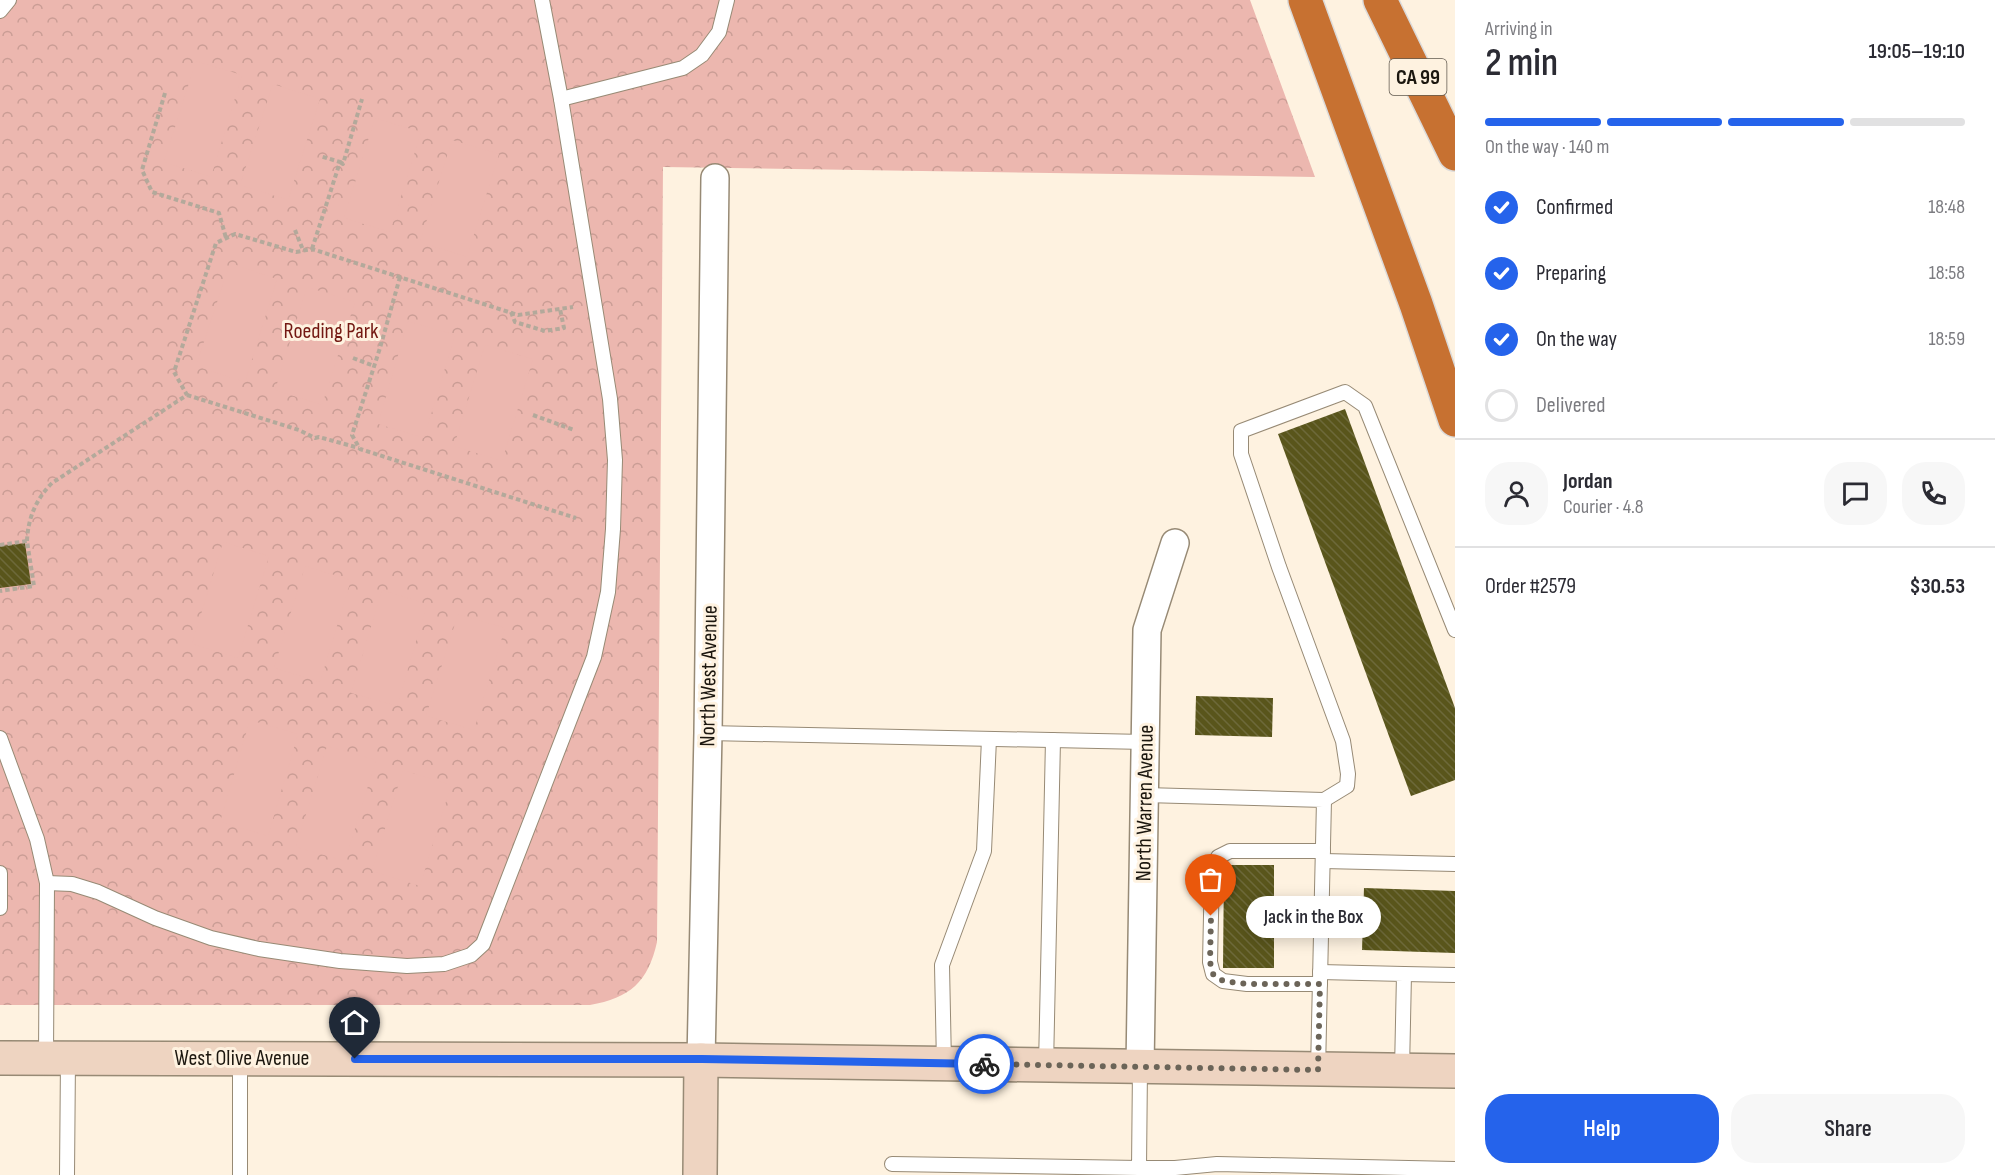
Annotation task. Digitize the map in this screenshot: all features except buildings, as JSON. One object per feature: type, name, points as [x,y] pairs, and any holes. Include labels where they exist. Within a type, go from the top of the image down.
[{"type":"highway","points":[[1305,0],[1416,304],[1455,420]]},
{"type":"highway","name":"CA 99","points":[[1380,0],[1455,154]]},
{"type":"main road","name":"West Olive Avenue","points":[[0,1058],[702,1059],[1455,1071]]},
{"type":"main road","name":"North West Avenue","points":[[700,1175],[702,1059]]},
{"type":"street","name":"North West Avenue","points":[[702,1059],[715,178]]},
{"type":"street","name":"North Warren Avenue","points":[[1140,1067],[1147,630],[1175,543]]},
{"type":"lane","points":[[0,11],[9,0]]},
{"type":"lane","points":[[47,883],[72,884],[98,892],[155,918],[211,938],[259,949],[340,961],[407,966],[444,964],[471,955],[483,944],[594,657],[608,592],[613,529],[615,460],[610,399],[561,99],[542,0]]},
{"type":"lane","points":[[561,99],[683,68],[702,55],[719,32],[728,0]]},
{"type":"lane","points":[[1145,795],[1324,800],[1347,786],[1348,774],[1343,741],[1240,454],[1241,431],[1345,392],[1365,405],[1455,630]]},
{"type":"lane","points":[[708,733],[1145,742]]},
{"type":"lane","points":[[0,738],[37,839],[47,883],[57,1058],[67,1175]]},
{"type":"lane","points":[[944,1064],[942,965],[984,851],[989,739]]},
{"type":"lane","points":[[1046,1065],[1053,740]]},
{"type":"lane","points":[[1318,1070],[1324,800]]},
{"type":"lane","points":[[1455,864],[1230,851],[1218,857],[1212,870],[1210,962],[1213,974],[1223,981],[1247,984],[1404,974],[1455,975]]},
{"type":"lane","points":[[0,873],[0,908]]},
{"type":"lane","points":[[1402,1070],[1404,974]]},
{"type":"lane","points":[[240,1058],[240,1175]]},
{"type":"lane","points":[[1139,1168],[1140,1067]]},
{"type":"lane","points":[[892,1164],[1139,1168],[1177,1172],[1217,1164],[1455,1169]]},
{"type":"path","points":[[165,93],[142,170],[152,192],[219,213],[226,238]]},
{"type":"path","points":[[320,156],[343,164],[362,99]]},
{"type":"path","points":[[312,249],[340,162]]},
{"type":"path","points":[[295,230],[303,250]]},
{"type":"path","points":[[576,518],[360,449],[319,437],[315,438],[299,430],[187,395],[174,372],[216,243],[235,234],[296,252],[312,249],[518,315],[595,304]]},
{"type":"path","points":[[360,449],[352,435],[400,277]]},
{"type":"path","points":[[511,312],[516,322],[545,331],[564,328],[560,309]]},
{"type":"path","points":[[353,358],[374,366]]},
{"type":"path","points":[[0,591],[34,586],[27,530],[34,507],[42,493],[52,483],[187,395]]},
{"type":"path","points":[[533,416],[574,430]]},
{"type":"path","points":[[0,544],[27,541]]},
{"type":"green space","name":"Roeding Park","points":[[0,0],[1250,0],[1315,177],[663,167],[657,942],[642,978],[626,993],[590,1005],[0,1005]]},
{"type":"green space","points":[[196,61],[242,75],[211,177],[164,162]]},
{"type":"green space","points":[[273,84],[320,99],[288,200],[240,185]]},
{"type":"green space","points":[[375,118],[421,132],[390,232],[344,218]]},
{"type":"green space","points":[[452,140],[499,154],[467,257],[420,242]]},
{"type":"green space","points":[[230,263],[277,279],[245,382],[196,366]]},
{"type":"green space","points":[[307,287],[355,302],[322,405],[275,390]]},
{"type":"green space","points":[[408,321],[455,335],[424,438],[378,424]]},
{"type":"green space","points":[[485,345],[533,359],[502,461],[454,446]]},
{"type":"green space","points":[[223,542],[269,556],[238,658],[192,644]]},
{"type":"green space","points":[[305,566],[351,580],[320,682],[274,668]]},
{"type":"green space","points":[[382,590],[427,604],[397,706],[351,693]]},
{"type":"green space","points":[[458,614],[505,628],[474,730],[426,716]]},
{"type":"green space","points":[[250,720],[298,734],[268,836],[220,822]]},
{"type":"green space","points":[[327,746],[376,760],[345,861],[296,847]]},
{"type":"green space","points":[[403,770],[451,785],[420,886],[372,871]]},
{"type":"way so far","points":[[984,1064],[1318,1070],[1320,984],[1247,984],[1223,981],[1213,974],[1210,962],[1211,916]]},
{"type":"place","name":"Jack in the Box","points":[[1211,916]]},
{"type":"route","points":[[355,1059],[702,1059],[984,1064]]}]
